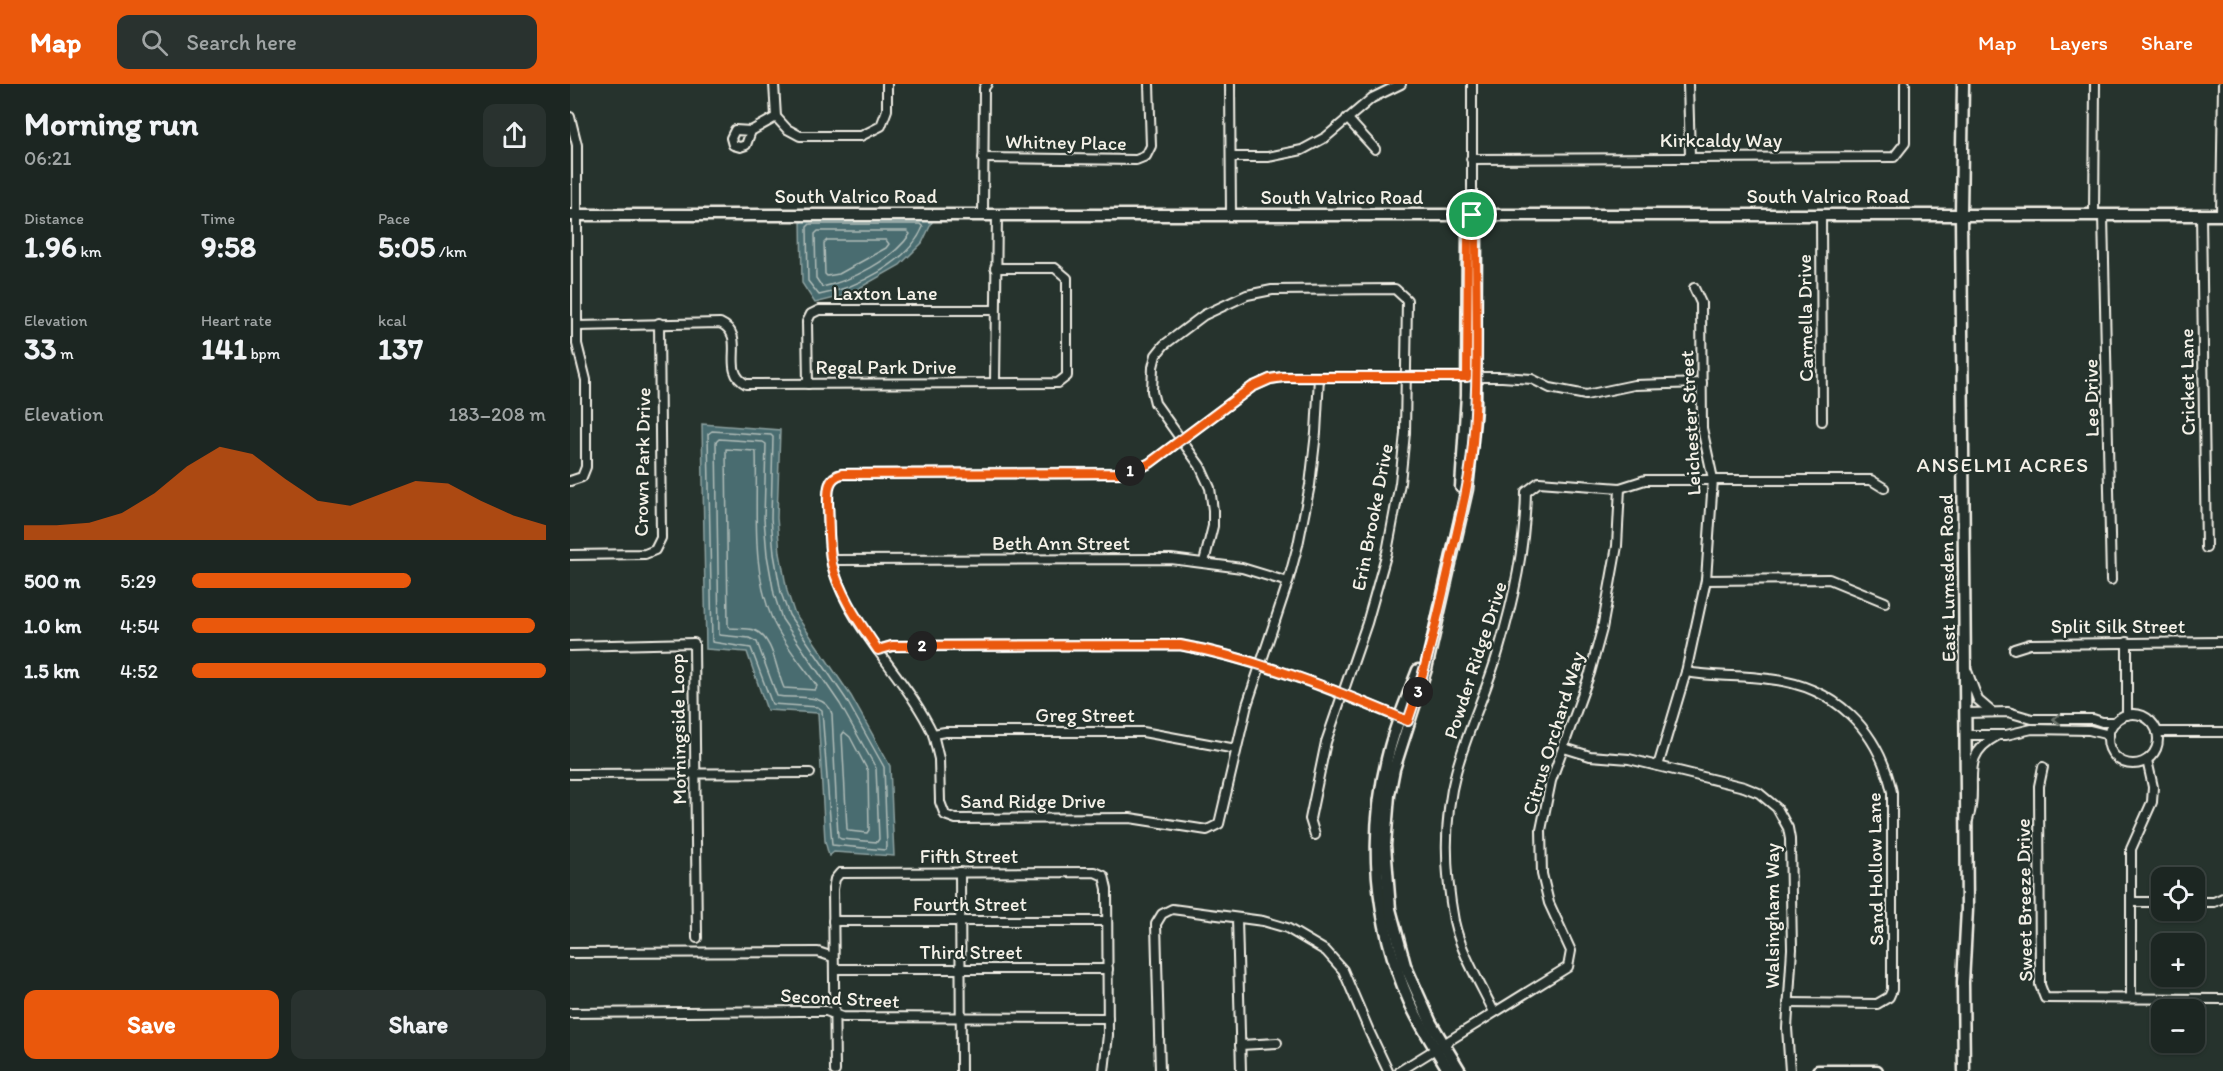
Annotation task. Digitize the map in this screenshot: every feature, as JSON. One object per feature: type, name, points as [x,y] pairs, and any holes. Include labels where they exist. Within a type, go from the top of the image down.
[{"type":"street","points":[[774,84],[776,117],[787,129],[800,136],[861,136],[881,126],[887,110],[887,84]]},
{"type":"street","points":[[983,214],[984,88],[987,84]]},
{"type":"street","name":"Whitney Place","points":[[983,158],[1136,160],[1146,156],[1151,146],[1149,84]]},
{"type":"street","points":[[1230,84],[1231,215]]},
{"type":"street","points":[[1231,157],[1268,157],[1302,150],[1326,137],[1372,98],[1401,84]]},
{"type":"street","points":[[1460,1071],[1417,1016],[1402,985],[1386,931],[1378,884],[1376,840],[1379,800],[1390,748],[1403,719],[1419,667],[1428,651],[1446,584],[1460,518],[1459,503],[1471,377],[1468,230],[1472,215],[1472,84]]},
{"type":"street","points":[[1688,84],[1690,156]]},
{"type":"street","name":"Kirkcaldy Way","points":[[1471,159],[1690,156],[1894,157],[1905,143],[1905,84]]},
{"type":"street","name":"East Lumsden Road","points":[[1963,84],[1961,214],[1967,825],[1967,909],[1963,982],[1964,1071]]},
{"type":"street","name":"Lee Drive","points":[[2096,84],[2098,215],[2111,580]]},
{"type":"street","points":[[2222,215],[2223,84]]},
{"type":"street","points":[[570,117],[577,145],[573,215],[577,344],[586,380],[586,466],[582,477],[570,481]]},
{"type":"street","points":[[751,131],[776,117]]},
{"type":"street","points":[[1347,118],[1375,149]]},
{"type":"street","points":[[995,383],[997,213]]},
{"type":"street","name":"South Valrico Road","points":[[573,215],[997,213],[2222,215]]},
{"type":"street","name":"Carmella Drive","points":[[1821,214],[1822,421]]},
{"type":"street","name":"Cricket Lane","points":[[2201,215],[2206,548]]},
{"type":"street","name":"Regal Park Drive","points":[[577,326],[720,323],[728,326],[733,337],[734,371],[737,380],[746,384],[1058,383],[1068,376],[1067,278],[1055,268],[995,268]]},
{"type":"street","name":"Leichester Street","points":[[1658,765],[1686,672],[1706,580],[1713,479],[1702,428],[1701,303],[1694,288]]},
{"type":"street","name":"Erin Brooke Drive","points":[[1204,562],[1213,526],[1210,488],[1200,466],[1155,403],[1152,390],[1156,355],[1164,345],[1204,315],[1223,304],[1247,296],[1272,290],[1395,289],[1407,300],[1405,433],[1400,483],[1387,552],[1367,623],[1326,742],[1310,819],[1315,835]]},
{"type":"street","name":"Laxton Lane","points":[[808,384],[807,322],[811,314],[819,310],[995,310]]},
{"type":"street","name":"Crown Park Drive","points":[[570,555],[645,554],[655,550],[661,538],[659,323]]},
{"type":"street","name":"Sand Ridge Drive","points":[[1319,377],[1310,484],[1298,544],[1288,582],[1247,705],[1221,821],[1214,828],[1207,830],[1137,818],[950,818],[945,815],[940,806],[940,767],[933,734],[847,602],[837,579],[829,534],[828,488],[831,480],[839,475],[1116,474],[1146,465],[1252,387],[1270,379],[1283,377],[1406,376],[1532,379],[1550,388],[1586,395],[1634,385],[1701,383]]},
{"type":"street","name":"Powder Ridge Drive","points":[[1494,1012],[1471,967],[1455,923],[1446,867],[1447,820],[1456,772],[1498,654],[1518,579],[1525,526],[1526,492],[1539,482],[1620,488],[1645,480],[1713,479],[1871,480],[1884,488]]},
{"type":"street","name":"Citrus Orchard Way","points":[[1400,1071],[1568,967],[1571,951],[1549,903],[1542,874],[1541,830],[1551,781],[1590,674],[1604,620],[1617,546],[1620,488]]},
{"type":"street","name":"Beth Ann Street","points":[[832,560],[1171,559],[1242,568],[1288,582]]},
{"type":"street","points":[[1706,580],[1829,579],[1884,602]]},
{"type":"street","points":[[2127,642],[2127,715]]},
{"type":"street","name":"Split Silk Street","points":[[2014,649],[2030,644],[2223,642]]},
{"type":"street","name":"Morningside Loop","points":[[570,646],[693,643],[697,938]]},
{"type":"street","points":[[878,650],[892,646],[1180,645],[1217,652],[1260,665],[1403,719]]},
{"type":"street","points":[[1966,665],[1978,700],[1992,712]]},
{"type":"street","name":"Sand Hollow Lane","points":[[1686,672],[1771,679],[1818,692],[1844,708],[1869,735],[1887,767],[1892,792],[1892,990],[1889,997],[1877,1004],[1788,1004]]},
{"type":"street","points":[[1966,713],[2008,712],[2032,719],[2093,718],[2102,722],[2115,722],[2127,715],[2142,716],[2149,720],[2157,732],[2157,748],[2147,760],[2132,764],[2124,762],[2112,751],[2109,735],[2115,722]]},
{"type":"street","points":[[1966,735],[1999,735],[2032,729],[2089,730],[2109,735]]},
{"type":"street","name":"Greg Street","points":[[933,734],[945,732],[1137,731],[1236,749]]},
{"type":"street","points":[[2157,732],[2223,732]]},
{"type":"street","points":[[1967,825],[1972,807],[1974,757],[1982,745],[1999,735]]},
{"type":"street","name":"Walsingham Way","points":[[1564,748],[1590,756],[1624,758],[1658,765],[1751,789],[1768,799],[1783,817],[1788,828],[1792,851],[1792,956],[1787,1038],[1790,1071]]},
{"type":"street","points":[[2131,998],[2131,849],[2152,802],[2152,786],[2147,760]]},
{"type":"street","name":"Sweet Breeze Drive","points":[[2043,766],[2039,786],[2040,985],[2045,998],[2223,999]]},
{"type":"street","points":[[570,774],[810,773]]},
{"type":"street","name":"Fifth Street","points":[[833,921],[834,884],[837,876],[844,872],[1095,872],[1102,874],[1107,882],[1107,921]]},
{"type":"street","points":[[960,872],[961,1071]]},
{"type":"street","points":[[2205,902],[2214,902],[2223,898]]},
{"type":"street","points":[[2131,902],[2151,902]]},
{"type":"street","points":[[1160,1071],[1156,924],[1159,917],[1172,909],[1263,921],[1287,928],[1326,951],[1343,970],[1388,1071]]},
{"type":"street","points":[[1237,918],[1241,1071]]},
{"type":"street","points":[[833,921],[836,1071]]},
{"type":"street","name":"Fourth Street","points":[[833,921],[1107,921]]},
{"type":"street","points":[[1104,1071],[1108,1049],[1107,921]]},
{"type":"street","points":[[570,953],[818,952],[833,957]]},
{"type":"street","name":"Third Street","points":[[834,969],[1108,969]]},
{"type":"street","name":"Second Street","points":[[570,1013],[826,1011],[842,1017],[1108,1018]]},
{"type":"street","points":[[1240,1045],[1277,1043]]},
{"type":"street","points":[[1440,1047],[1449,1071]]},
{"type":"street","points":[[1818,1071],[1877,1071]]},
{"type":"water","points":[[801,218],[934,218],[922,243],[900,265],[847,295],[815,303],[802,283]]},
{"type":"water","points":[[702,424],[780,430],[777,518],[787,591],[794,612],[851,696],[890,766],[894,856],[834,852],[829,856],[825,841],[818,713],[767,710],[747,652],[706,649]]},
{"type":"district","name":"ANSELMI ACRES","points":[[2003,465]]},
{"type":"route","points":[[1472,215],[1476,230],[1476,390],[1472,457],[1464,504],[1428,651],[1426,669],[1408,721],[1260,665],[1217,652],[1180,645],[892,646],[878,650],[847,602],[833,567],[829,534],[828,488],[831,480],[836,476],[842,474],[1121,473],[1146,465],[1252,387],[1270,379],[1283,377],[1467,377],[1468,230],[1472,215]]}]
